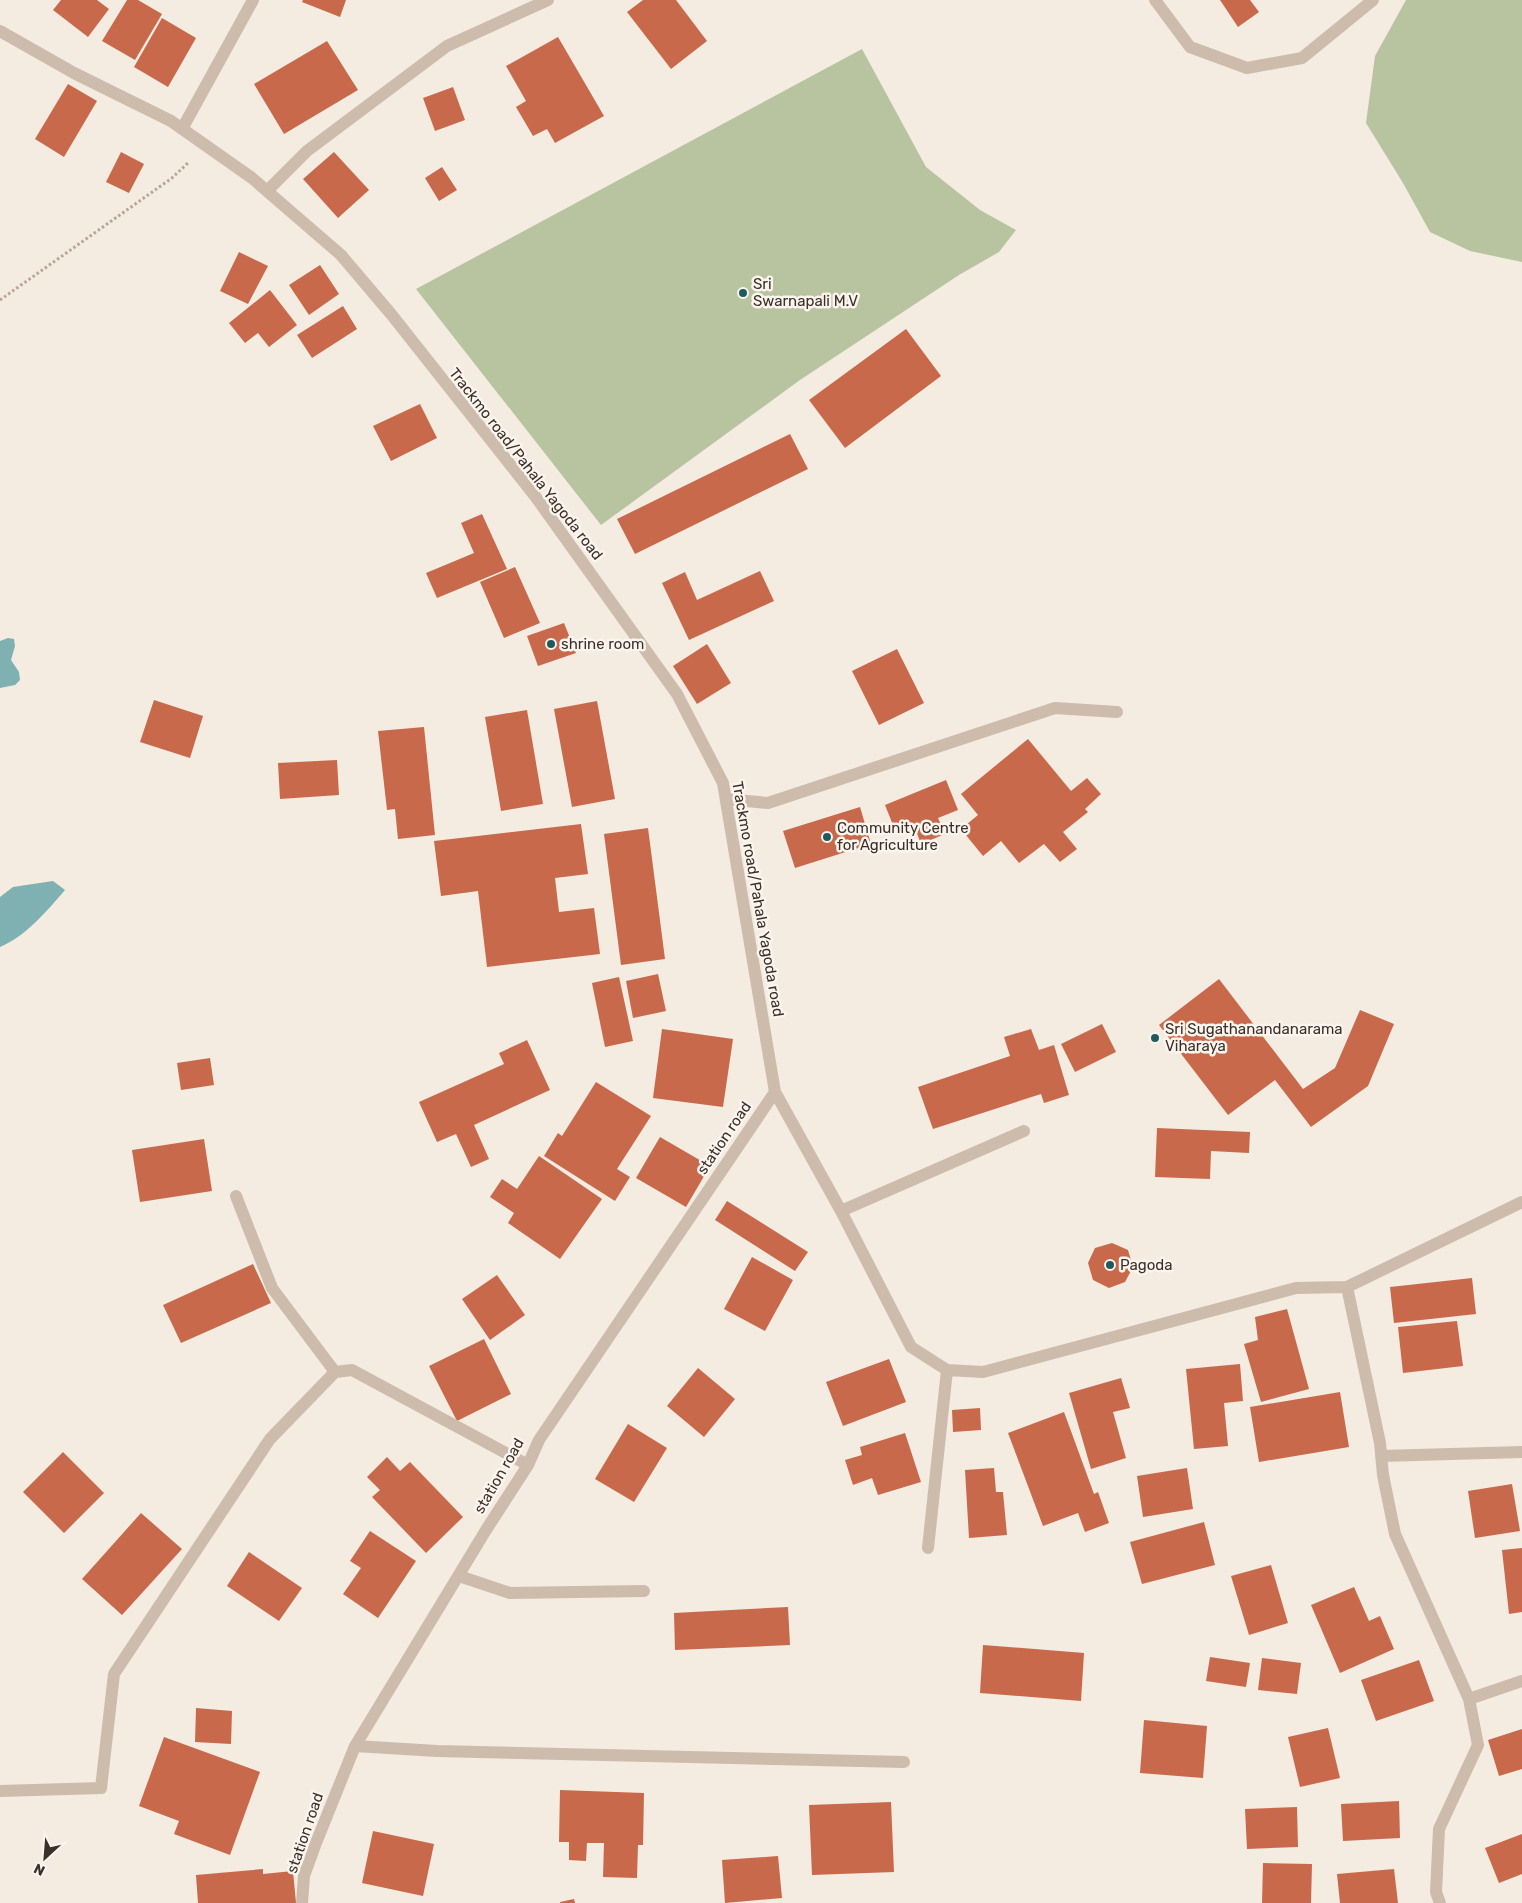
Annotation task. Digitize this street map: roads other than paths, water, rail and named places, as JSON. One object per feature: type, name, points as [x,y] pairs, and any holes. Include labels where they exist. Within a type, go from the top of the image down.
[{"type":"street","points":[[182,129],[253,0]]},
{"type":"street","points":[[267,191],[307,151],[447,46],[548,0]]},
{"type":"street","points":[[1155,0],[1190,47],[1247,68],[1302,58],[1374,0]]},
{"type":"street","name":"Trackmo road/Pahala Yagoda road","points":[[0,32],[182,129],[252,178],[341,254],[535,496],[677,694],[723,783],[775,1092],[841,1211],[911,1347],[947,1370]]},
{"type":"street","points":[[726,799],[768,803],[1055,708],[1117,712]]},
{"type":"street","name":"station road","points":[[302,1903],[304,1876],[355,1746],[528,1465],[539,1440],[775,1092]]},
{"type":"street","points":[[841,1211],[1024,1131]]},
{"type":"street","points":[[236,1196],[272,1288],[335,1372]]},
{"type":"street","points":[[928,1548],[947,1370],[982,1372],[1296,1288],[1347,1287],[1522,1202]]},
{"type":"street","points":[[1347,1287],[1380,1444],[1383,1475],[1395,1534],[1469,1699],[1478,1745],[1439,1829],[1436,1892],[1440,1903]]},
{"type":"street","points":[[0,1791],[100,1788],[114,1674],[270,1439],[335,1372],[352,1370],[528,1465]]},
{"type":"street","points":[[1381,1456],[1522,1452]]},
{"type":"street","points":[[459,1576],[510,1593],[644,1591]]},
{"type":"street","points":[[1469,1699],[1522,1681]]},
{"type":"street","points":[[355,1746],[437,1751],[904,1762]]},
{"type":"water","points":[[8,638],[14,639],[15,646],[11,660],[19,672],[20,680],[15,685],[0,688],[0,641]]},
{"type":"water","points":[[53,881],[65,890],[27,930],[0,947],[0,897],[13,887]]},
{"type":"place","name":"Sri Swarnapali M.V","points":[[743,293]]},
{"type":"place","name":"shrine room","points":[[551,644]]},
{"type":"place","name":"Community Centre for Agriculture","points":[[827,837]]},
{"type":"place","name":"Sri Sugathanandanarama Viharaya","points":[[1155,1038]]},
{"type":"place","name":"Pagoda","points":[[1110,1265]]}]
